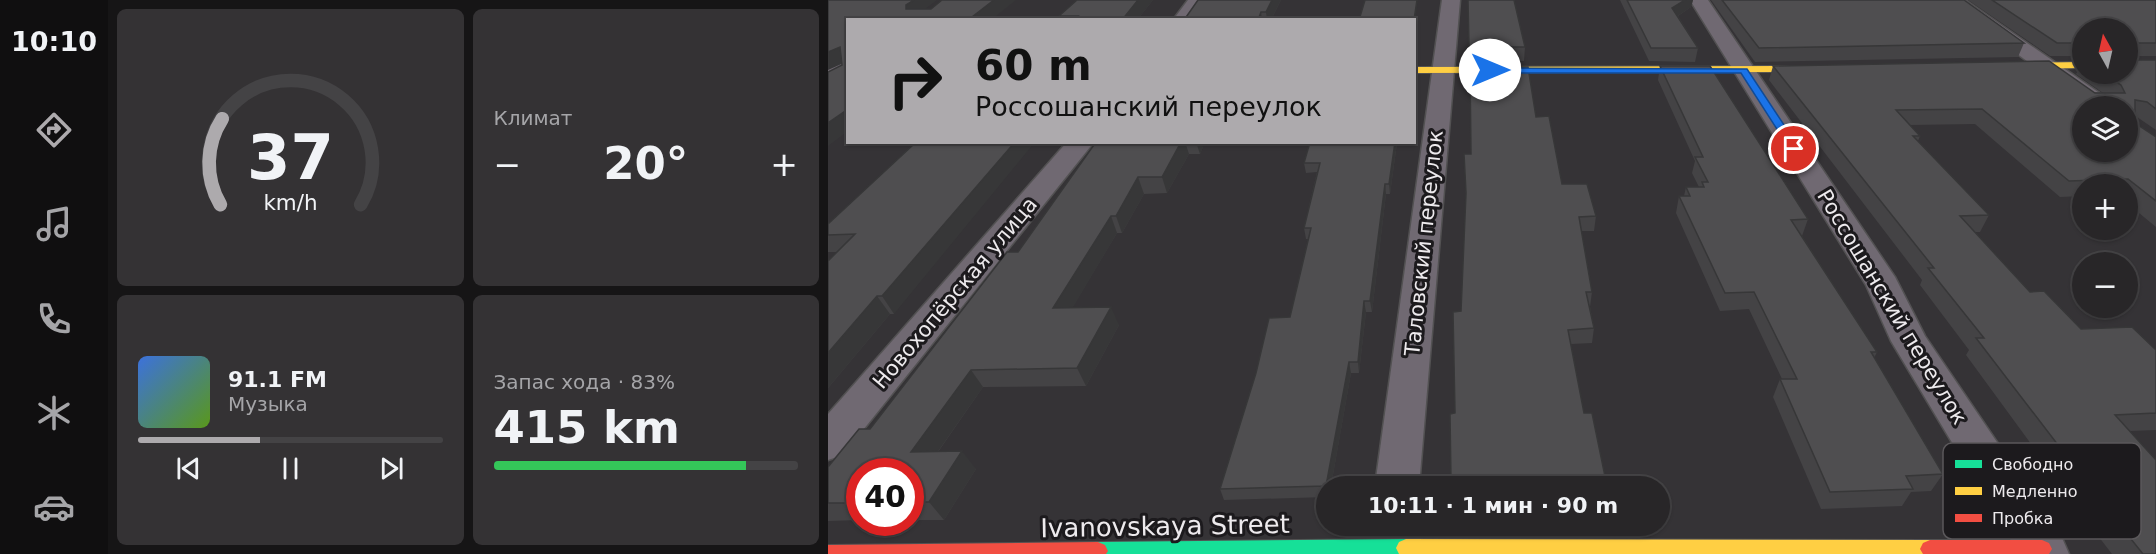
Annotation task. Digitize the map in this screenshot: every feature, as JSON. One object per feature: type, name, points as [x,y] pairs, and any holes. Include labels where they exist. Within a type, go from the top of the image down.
[{"type":"street","points":[[1184,18],[1198,0]]},
{"type":"street","name":"Таловский переулок","points":[[1398,476],[1429,70],[1451,0]]},
{"type":"street","name":"Россошанский переулок","points":[[1699,0],[1882,285],[1910,341],[1975,443]]},
{"type":"street","points":[[1953,0],[2090,96]]},
{"type":"street","points":[[2001,66],[2072,65]]},
{"type":"street","points":[[1429,70],[1826,69]]},
{"type":"street","name":"Новохопёрская улица","points":[[828,443],[1079,144]]},
{"type":"street","name":"Россошанский переулок","points":[[2036,539],[2044,552]]},
{"type":"street","name":"Ivanovskaya Street","points":[[828,554],[1391,542],[2044,552]]},
{"type":"building","points":[[828,0],[914,0],[906,5],[906,9],[931,9],[942,0],[994,0],[971,18],[846,18],[846,110],[828,123],[828,72],[842,65],[840,47],[828,52]]},
{"type":"building","points":[[1077,0],[1138,0],[1124,18],[1059,16]]},
{"type":"building","points":[[1198,0],[1272,0],[1266,12],[1261,12],[1259,18],[1185,18]]},
{"type":"building","points":[[1365,0],[1417,0],[1414,18],[1360,18]]},
{"type":"building","points":[[1468,0],[1514,0],[1525,47],[1469,47]]},
{"type":"building","points":[[1627,0],[1685,0],[1672,8],[1698,48],[1651,48]]},
{"type":"building","points":[[1722,0],[1964,0],[2024,43],[1759,48]]},
{"type":"building","points":[[1992,0],[2156,0],[2156,43],[2138,43],[2138,18],[2072,18],[2072,43],[2057,43]]},
{"type":"building","points":[[2138,60],[2156,60],[2156,109],[2147,102],[2138,100],[2138,96],[2072,96],[2072,162],[2138,162],[2138,125],[2156,137],[2156,201],[2138,187],[2138,174],[2072,174],[2072,181],[2069,181],[1982,109],[1896,110],[1920,136],[1913,136],[1989,215],[1960,216],[2030,292],[2044,291],[2081,329],[2132,327],[2156,350],[2156,413],[2115,415],[2141,443],[2056,443],[1976,338],[1984,338],[1928,268],[1934,268],[1773,66],[2049,61],[2072,77],[2072,84],[2082,84],[2095,93],[2125,93],[2119,84],[2138,84]]},
{"type":"building","points":[[1660,66],[1710,66],[1808,219],[1791,220],[1877,352],[1871,352],[1943,474],[1906,476],[1913,489],[1830,492],[1780,379],[1797,379],[1754,292],[1725,293],[1679,196],[1690,196],[1686,187],[1704,187],[1702,182],[1708,182],[1695,157],[1703,157]]},
{"type":"building","points":[[1470,67],[1528,67],[1536,117],[1549,116],[1562,184],[1587,184],[1596,216],[1579,217],[1592,292],[1586,292],[1594,328],[1568,330],[1584,413],[1592,413],[1605,476],[1451,476],[1450,414],[1455,413],[1453,312],[1461,311],[1466,193],[1464,154],[1471,154]]},
{"type":"building","points":[[1013,144],[882,296],[877,296],[828,353],[828,261],[855,234],[828,235],[828,224],[913,145]]},
{"type":"building","points":[[1095,144],[1180,144],[1162,177],[1138,177],[1116,216],[1111,216],[1053,308],[1111,307],[1077,368],[971,370],[911,452],[962,451],[929,502],[924,502],[924,458],[846,458],[846,503],[828,503],[828,467],[859,429],[870,429],[1007,252],[1018,252]]},
{"type":"building","points":[[1309,144],[1395,144],[1389,184],[1385,184],[1370,301],[1364,301],[1358,362],[1349,362],[1328,476],[1316,476],[1316,486],[1220,489],[1256,373],[1269,318],[1290,317],[1311,228],[1304,228],[1320,163],[1304,163]]},
{"type":"building","points":[[2141,444],[2156,460],[2156,554],[2143,554],[2131,539],[2141,539]]},
{"type":"traffic: fast","points":[[1098,551],[1406,548]]},
{"type":"traffic: slow","points":[[2012,66],[2072,65]]},
{"type":"traffic: slow","points":[[1416,70],[1816,69]]},
{"type":"traffic: slow","points":[[1406,548],[1930,549]]},
{"type":"traffic: jam","points":[[1930,549],[2042,549]]},
{"type":"traffic: jam","points":[[828,554],[1098,551]]},
{"type":"route","points":[[1490,70],[1744,71],[1794,149]]}]
